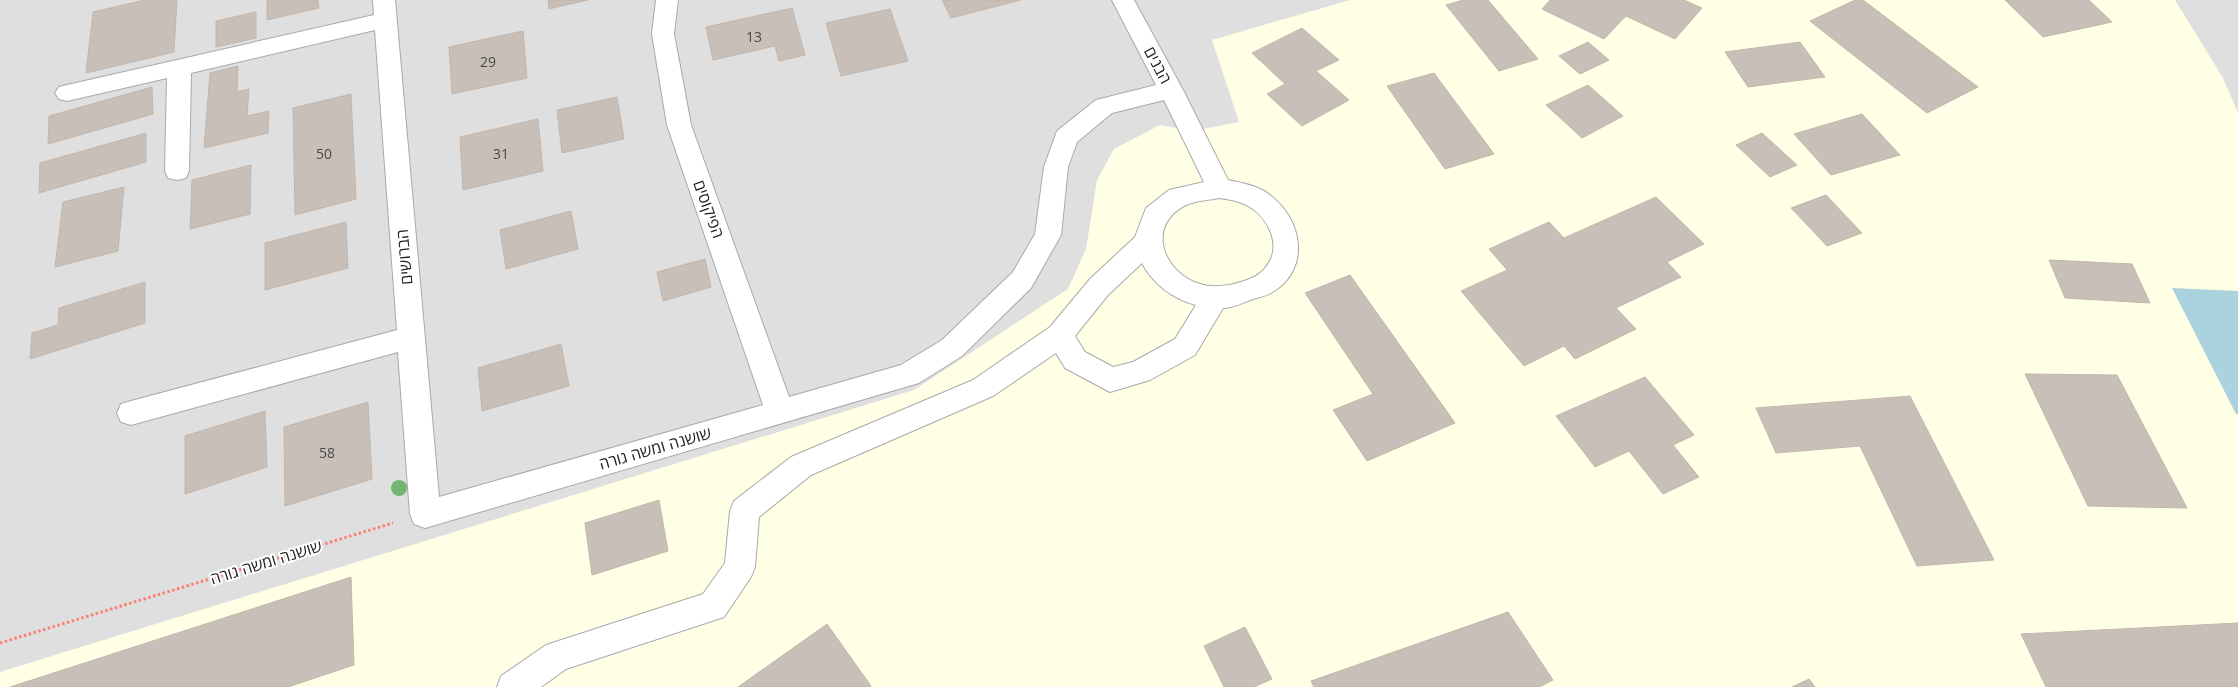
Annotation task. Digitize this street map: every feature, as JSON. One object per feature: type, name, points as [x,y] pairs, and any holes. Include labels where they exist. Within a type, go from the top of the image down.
[{"type":"street","name":"הפיקוסים","points":[[666,0],[663,34],[679,125],[780,413]]},
{"type":"street","name":"הבנים","points":[[1123,0],[1192,131],[1219,188]]},
{"type":"street","points":[[66,93],[179,67],[385,10]]},
{"type":"street","name":"הברושים","points":[[385,10],[425,514]]},
{"type":"street","points":[[177,172],[179,67]]},
{"type":"street","name":"שושנה ומשה גורה","points":[[425,514],[909,375],[952,348],[1022,280],[1048,235],[1056,167],[1066,137],[1104,106],[1171,90]]},
{"type":"street","points":[[1219,188],[1241,192],[1261,201],[1276,215],[1285,232],[1287,250],[1282,267],[1269,282],[1250,292],[1228,298],[1204,296],[1182,289],[1163,277],[1152,260],[1147,242],[1150,225],[1161,209],[1183,194],[1197,190],[1219,188]]},
{"type":"street","points":[[513,687],[557,656],[713,606],[740,567],[745,511],[801,466],[983,388],[1060,335],[1098,287],[1147,242]]},
{"type":"street","points":[[1060,335],[1074,360],[1110,380],[1140,372],[1185,346],[1216,297]]},
{"type":"street","points":[[131,414],[411,337]]},
{"type":"path","name":"שושנה ומשה גורה","points":[[0,643],[425,514]]},
{"type":"shaded area","points":[[0,0],[2238,0],[2238,687],[0,687]]},
{"type":"shaded area","points":[[1350,0],[2175,0],[2223,78],[2238,113],[2238,687],[0,687],[0,672],[914,390],[1068,289],[1086,249],[1097,180],[1114,149],[1160,125],[1192,131],[1239,122],[1212,40]]},
{"type":"water","points":[[2172,288],[2238,291],[2238,414],[2236,414]]},
{"type":"building","points":[[145,0],[177,0],[174,52],[86,73],[93,12]]},
{"type":"building","points":[[267,0],[318,0],[319,8],[267,20]]},
{"type":"building","points":[[548,0],[588,0],[549,9]]},
{"type":"building","points":[[942,0],[1021,0],[951,18]]},
{"type":"building","points":[[1463,0],[1488,0],[1538,59],[1499,71],[1446,5]]},
{"type":"building","points":[[1550,0],[1684,0],[1702,8],[1675,39],[1626,16],[1604,39],[1542,9]]},
{"type":"building","points":[[1855,0],[1863,0],[1978,87],[1927,113],[1810,21]]},
{"type":"building","points":[[2005,0],[2089,0],[2112,22],[2043,37]]},
{"type":"building","points":[[792,8],[805,55],[779,61],[775,46],[713,60],[706,27]]},
{"type":"building","points":[[890,9],[908,61],[841,76],[826,23]]},
{"type":"building","points":[[256,12],[256,38],[216,47],[216,21]]},
{"type":"building","points":[[1302,28],[1339,60],[1316,71],[1349,100],[1302,126],[1267,94],[1285,84],[1252,53]]},
{"type":"building","points":[[523,31],[527,78],[452,94],[449,47]]},
{"type":"building","points":[[1588,42],[1609,60],[1580,74],[1559,56]]},
{"type":"building","points":[[1800,42],[1825,77],[1748,87],[1725,52]]},
{"type":"building","points":[[238,66],[237,92],[249,89],[247,116],[269,111],[268,133],[204,148],[210,73]]},
{"type":"building","points":[[1434,73],[1494,154],[1445,169],[1387,86]]},
{"type":"building","points":[[1588,85],[1623,116],[1582,138],[1546,105]]},
{"type":"building","points":[[152,87],[153,114],[48,144],[49,116]]},
{"type":"building","points":[[351,94],[356,199],[295,215],[293,108]]},
{"type":"building","points":[[617,97],[624,139],[562,153],[557,110]]},
{"type":"building","points":[[1862,114],[1900,155],[1831,175],[1794,134]]},
{"type":"building","points":[[538,119],[543,171],[463,190],[460,137]]},
{"type":"building","points":[[146,133],[146,162],[39,193],[40,163]]},
{"type":"building","points":[[1762,133],[1797,165],[1770,177],[1736,145]]},
{"type":"building","points":[[251,165],[250,214],[190,229],[192,180]]},
{"type":"building","points":[[124,187],[118,251],[55,267],[63,202]]},
{"type":"building","points":[[1826,195],[1862,233],[1827,246],[1791,208]]},
{"type":"building","points":[[1656,197],[1704,244],[1667,262],[1681,277],[1616,308],[1636,329],[1575,359],[1564,346],[1524,366],[1461,291],[1507,270],[1489,249],[1549,222],[1564,238]]},
{"type":"building","points":[[571,211],[578,249],[506,269],[500,230]]},
{"type":"building","points":[[346,222],[348,268],[265,290],[265,243]]},
{"type":"building","points":[[705,259],[711,287],[663,301],[657,272]]},
{"type":"building","points":[[2049,260],[2132,264],[2150,303],[2065,298]]},
{"type":"building","points":[[1350,275],[1455,423],[1367,461],[1333,410],[1373,394],[1305,293]]},
{"type":"building","points":[[145,282],[145,323],[30,359],[32,333],[58,325],[59,308]]},
{"type":"building","points":[[561,344],[569,386],[482,411],[478,368]]},
{"type":"building","points":[[2025,374],[2117,375],[2187,508],[2088,506]]},
{"type":"building","points":[[1645,377],[1694,435],[1673,445],[1699,477],[1663,494],[1629,451],[1595,467],[1556,416]]},
{"type":"building","points":[[1910,396],[1994,560],[1917,566],[1860,446],[1776,453],[1756,408]]},
{"type":"building","points":[[368,402],[372,479],[285,506],[284,427]]},
{"type":"building","points":[[265,411],[267,467],[185,494],[185,436]]},
{"type":"building","points":[[659,500],[668,551],[592,575],[585,523]]},
{"type":"building","points":[[351,577],[354,665],[288,687],[10,687]]},
{"type":"building","points":[[1508,612],[1553,680],[1539,687],[1314,687],[1311,681]]},
{"type":"building","points":[[2238,623],[2238,687],[2046,687],[2021,634]]},
{"type":"building","points":[[827,624],[871,686],[738,687]]},
{"type":"building","points":[[1245,627],[1272,679],[1254,687],[1224,687],[1204,646]]},
{"type":"building","points":[[1809,679],[1815,687],[1792,687]]}]
